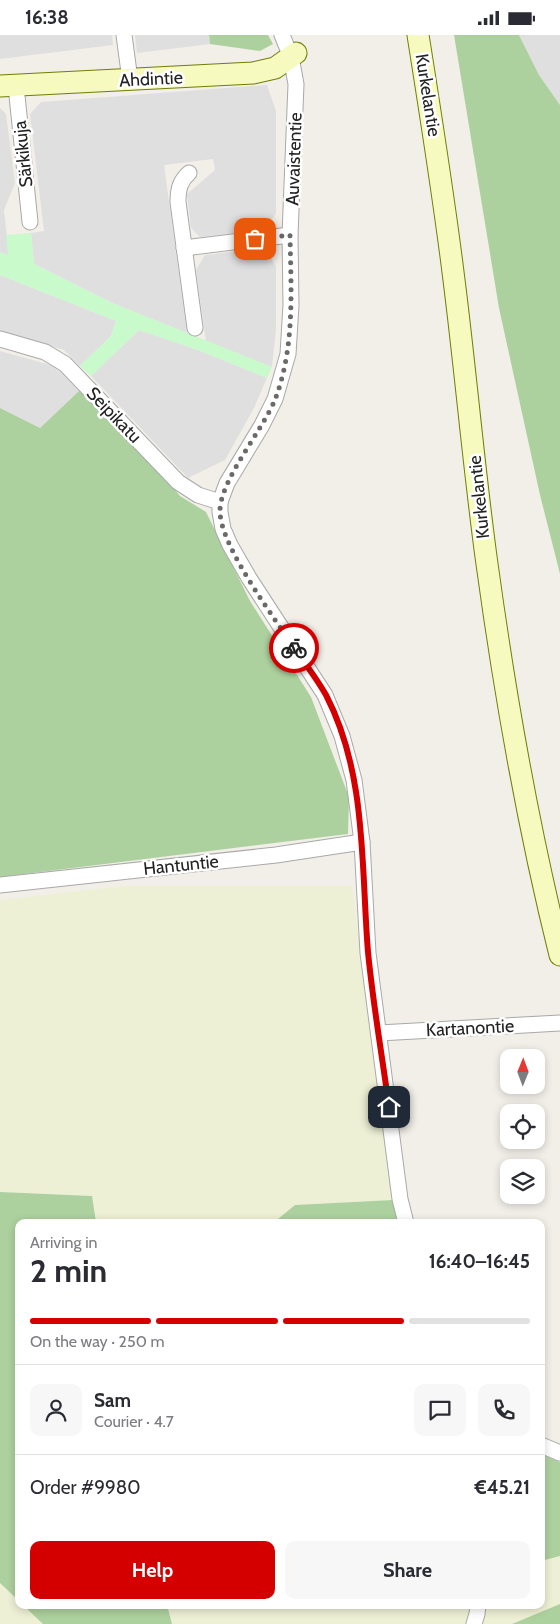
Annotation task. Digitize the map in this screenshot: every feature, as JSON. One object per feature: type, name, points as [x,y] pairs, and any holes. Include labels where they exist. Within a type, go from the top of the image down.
[{"type":"street","points":[[124,35],[130,80]]},
{"type":"street","name":"Auvaistentie","points":[[220,502],[228,483],[269,413],[280,384],[288,354],[290,235],[296,92],[294,55],[282,35]]},
{"type":"street","name":"Kurkelantie","points":[[418,35],[434,132],[454,278],[491,592],[512,724],[547,903],[560,955]]},
{"type":"street","name":"Ahdintie","points":[[8,86],[253,73],[275,68],[294,55]]},
{"type":"street","name":"Särkikuja","points":[[8,86],[30,222]]},
{"type":"street","points":[[190,173],[181,181],[178,195],[195,328]]},
{"type":"street","points":[[184,248],[290,235]]},
{"type":"street","name":"Seipikatu","points":[[0,339],[45,352],[60,360],[73,371],[178,481],[198,495],[220,502]]},
{"type":"street","points":[[220,502],[221,520],[230,545],[248,578],[326,695],[342,736],[354,780],[362,842],[368,953],[400,1199],[405,1219]]},
{"type":"street","name":"Hantuntie","points":[[0,885],[276,855],[362,842]]},
{"type":"street","name":"Kartanontie","points":[[379,1033],[560,1023]]},
{"type":"street","points":[[545,1447],[560,1453]]},
{"type":"street","points":[[474,1624],[478,1609]]},
{"type":"shaded area","points":[[0,35],[112,35],[113,45],[0,59]]},
{"type":"shaded area","points":[[135,35],[209,35],[210,44],[137,53]]},
{"type":"shaded area","points":[[519,35],[560,35],[560,105],[539,75]]},
{"type":"shaded area","points":[[267,85],[276,111],[276,213],[266,229],[200,237],[191,228],[187,194],[215,170],[213,159],[164,165],[187,333],[112,303],[34,264],[31,233],[44,231],[30,114],[41,102]]},
{"type":"shaded area","points":[[0,108],[6,114],[15,183],[4,210],[9,256],[0,252]]},
{"type":"shaded area","points":[[266,248],[276,267],[276,329],[272,367],[206,341],[196,270],[205,255]]},
{"type":"shaded area","points":[[0,275],[116,321],[111,336],[80,366],[64,350],[0,331]]},
{"type":"shaded area","points":[[139,330],[198,350],[267,378],[254,408],[225,460],[188,478],[91,376]]},
{"type":"shaded area","points":[[0,351],[54,366],[79,391],[40,428],[0,408]]},
{"type":"green space","points":[[209,35],[268,35],[273,44],[260,51],[210,44]]},
{"type":"green space","points":[[454,35],[519,35],[539,75],[560,105],[560,574],[540,495],[499,308]]},
{"type":"green space","points":[[31,233],[34,264],[112,303],[272,367],[267,378],[198,350],[139,330],[91,376],[80,366],[111,336],[116,321],[0,275],[0,252],[8,255],[6,235]]},
{"type":"green space","points":[[79,391],[168,481],[180,496],[206,512],[250,601],[311,697],[349,797],[348,834],[0,877],[0,408],[40,428]]},
{"type":"green space","points":[[123,886],[352,886],[393,1200],[295,1205],[277,1219],[95,1219],[92,1196],[0,1192],[0,900]]},
{"type":"green space","points":[[0,1192],[92,1196],[96,1219],[15,1219],[15,1597],[0,1583]]},
{"type":"green space","points":[[393,1200],[397,1219],[278,1219],[295,1205]]},
{"type":"green space","points":[[545,1456],[560,1462],[560,1556],[545,1560]]},
{"type":"green space","points":[[560,1556],[560,1604],[512,1624],[172,1624],[168,1609],[545,1609],[545,1560]]},
{"type":"green space","points":[[0,1583],[15,1597],[15,1609],[27,1609],[43,1624],[0,1624]]},
{"type":"green space","points":[[560,1604],[560,1624],[512,1624]]},
{"type":"green space","points":[[27,1609],[168,1609],[172,1624],[43,1624]]},
{"type":"way so far","points":[[255,239],[290,235],[291,305],[288,354],[280,384],[269,413],[223,493],[220,502],[220,512],[223,529],[230,545],[248,578],[294,648]]},
{"type":"route","points":[[294,648],[326,695],[342,736],[354,780],[362,842],[368,953],[389,1107]]}]
